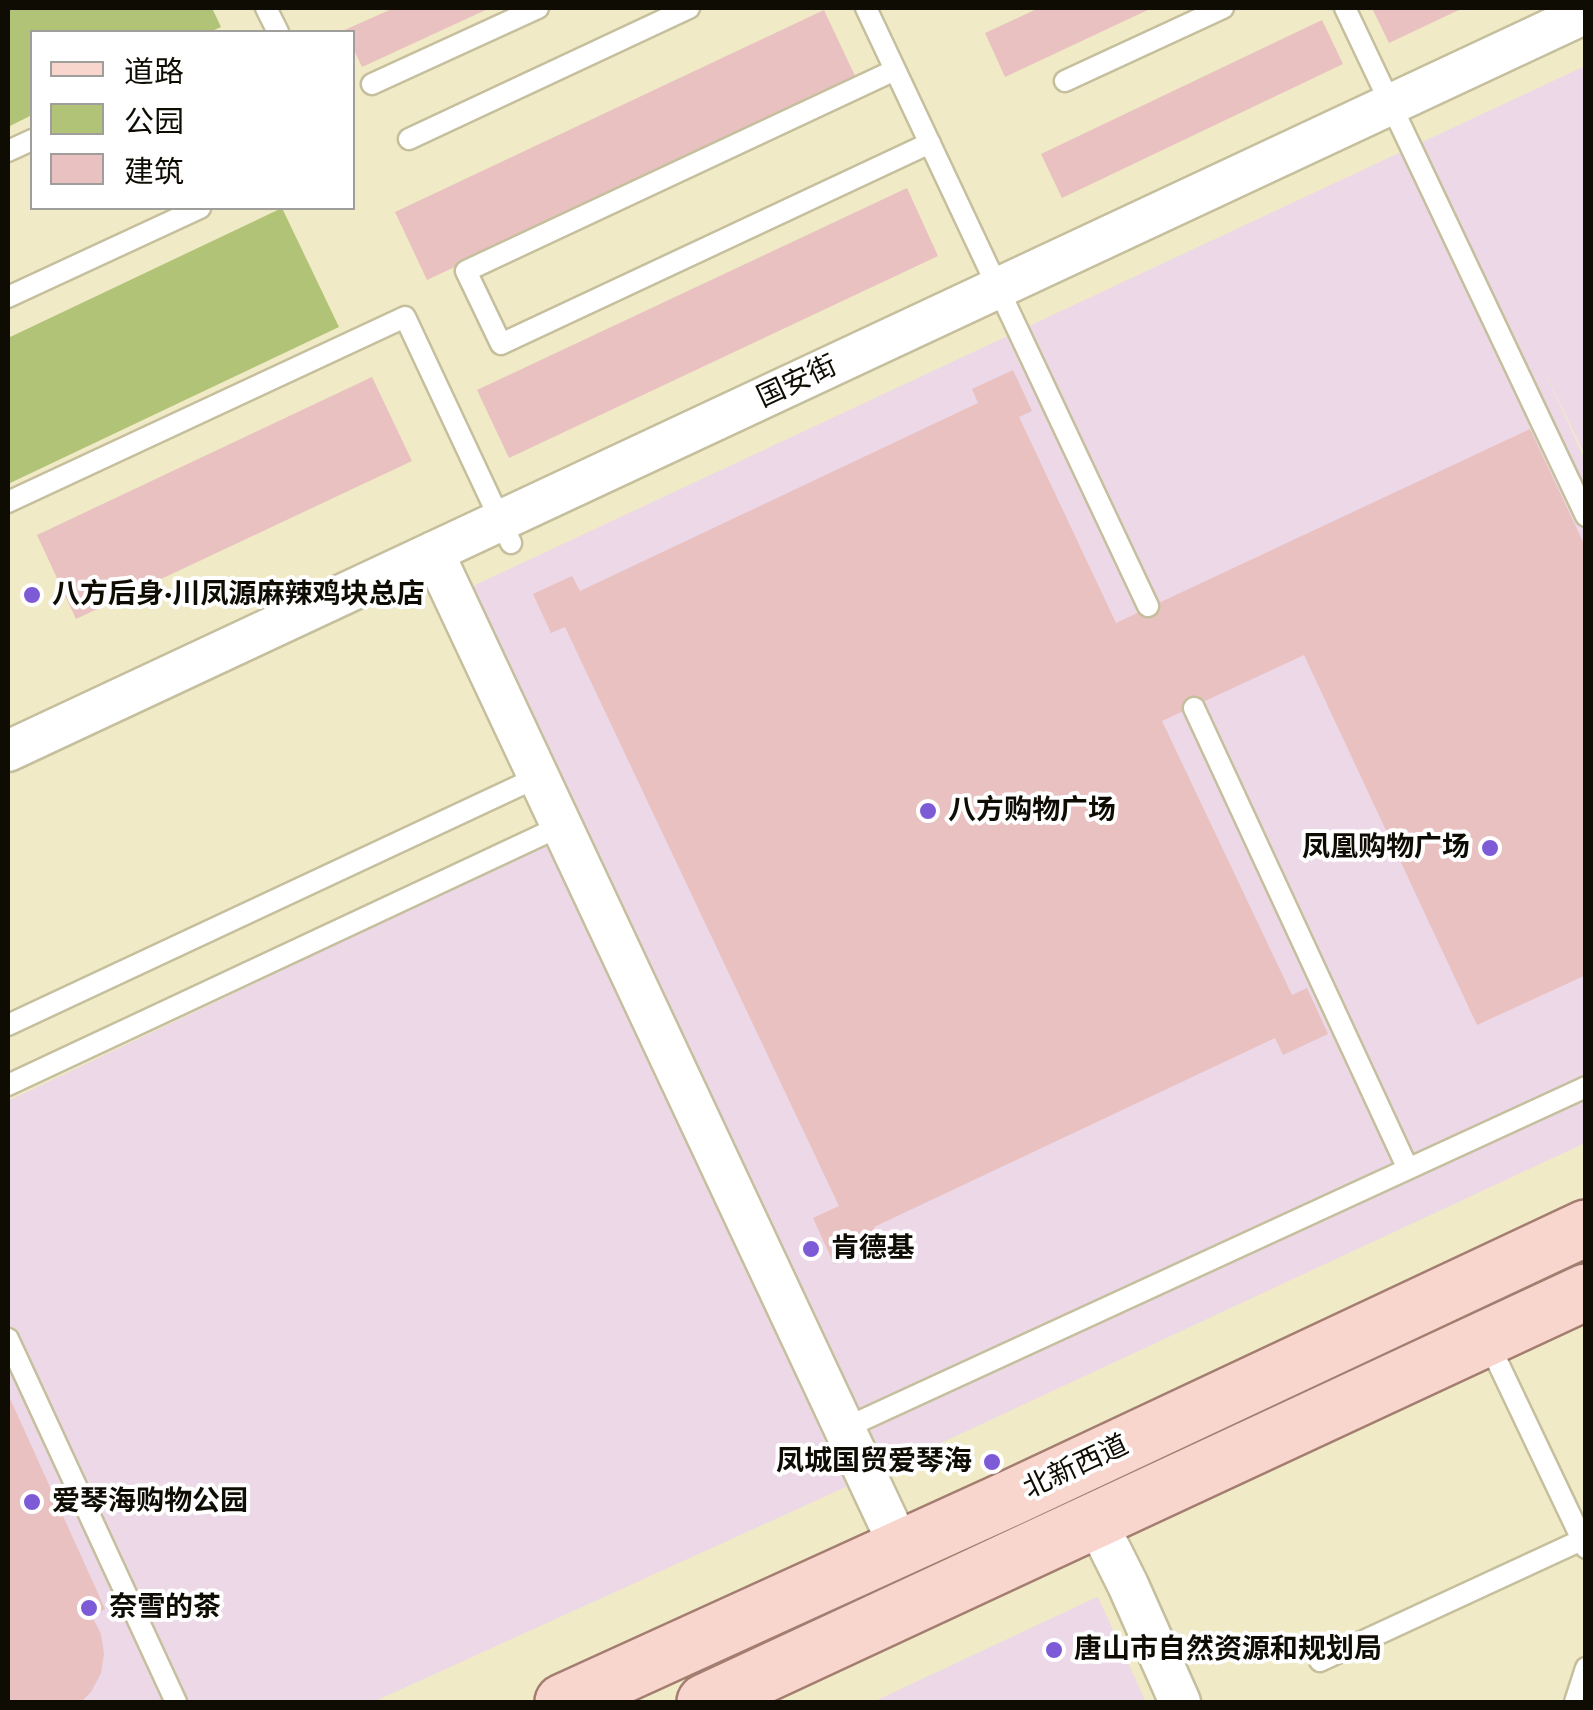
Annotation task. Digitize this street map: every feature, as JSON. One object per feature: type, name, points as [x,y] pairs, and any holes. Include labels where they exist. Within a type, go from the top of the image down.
[{"type":"main road","name":"北新西道","points":[[564,1702],[1586,1228]]},
{"type":"main road","name":"北新西道","points":[[705,1702],[1586,1292]]},
{"type":"street","name":"国安街","points":[[1397,116],[1586,12]]},
{"type":"street","name":"国安街","points":[[8,779],[439,563],[1003,299],[1397,116],[1586,42]]},
{"type":"street","name":"国安街","points":[[8,751],[439,563]]},
{"type":"street","points":[[439,563],[900,1548]]},
{"type":"street","points":[[1096,1521],[1180,1702]]},
{"type":"lane","points":[[372,84],[538,8]]},
{"type":"lane","points":[[408,139],[688,8]]},
{"type":"lane","points":[[866,8],[1148,606]]},
{"type":"lane","points":[[1066,81],[1223,8]]},
{"type":"lane","points":[[1345,8],[1586,516]]},
{"type":"lane","points":[[895,70],[466,271],[501,344],[930,143]]},
{"type":"lane","points":[[8,297],[196,210]]},
{"type":"lane","points":[[8,502],[405,317],[505,532]]},
{"type":"lane","points":[[1194,708],[1408,1169]]},
{"type":"lane","points":[[8,1025],[538,777]]},
{"type":"lane","points":[[8,1086],[561,826]]},
{"type":"lane","points":[[844,1429],[1586,1087]]},
{"type":"lane","points":[[1320,1661],[1584,1542],[1487,1338]]},
{"type":"lane","points":[[8,1339],[176,1702]]},
{"type":"lane","points":[[1580,1693],[1586,1668]]},
{"type":"shaded area","points":[[1585,66],[1585,455],[1541,364],[1585,460],[1585,1143],[373,1702],[8,1702],[8,1101],[570,833],[458,593]]},
{"type":"shaded area","name":"唐山市自然资源和规划局","points":[[1097,1597],[1146,1702],[873,1702]]},
{"type":"green space","points":[[8,8],[212,8],[221,27],[214,30],[30,30],[30,116],[8,127]]},
{"type":"green space","points":[[278,210],[283,210],[339,327],[8,484],[8,338]]},
{"type":"building","points":[[394,8],[490,8],[362,67],[355,52],[355,30],[344,30]]},
{"type":"building","points":[[1039,8],[1152,8],[1005,77],[985,33]]},
{"type":"building","points":[[1372,8],[1463,8],[1389,43]]},
{"type":"building","points":[[824,10],[856,78],[427,280],[395,212]]},
{"type":"building","points":[[1322,20],[1343,64],[1062,198],[1041,154]]},
{"type":"building","points":[[907,188],[938,256],[509,458],[477,390]]},
{"type":"building","name":"八方购物广场","points":[[1013,370],[1032,411],[1019,417],[1116,623],[1530,429],[1586,548],[1586,975],[1477,1025],[1304,655],[1162,721],[1292,995],[1307,988],[1328,1034],[1283,1055],[1275,1038],[874,1227],[881,1243],[834,1264],[813,1218],[839,1206],[565,627],[551,633],[533,594],[572,576],[580,591],[978,403],[972,389]]},
{"type":"building","points":[[372,377],[412,461],[76,619],[37,535]]},
{"type":"building","name":"爱琴海购物公园","points":[[8,1394],[105,1609],[92,1616],[101,1634],[101,1673],[81,1702],[8,1702]]},
{"type":"place","name":"八方后身·川凤源麻辣鸡块总店","points":[[32,595]]},
{"type":"place","name":"八方购物广场","points":[[928,811]]},
{"type":"place","name":"凤凰购物广场","points":[[1490,848]]},
{"type":"place","name":"肯德基","points":[[811,1249]]},
{"type":"place","name":"凤城国贸爱琴海","points":[[992,1462]]},
{"type":"place","name":"爱琴海购物公园","points":[[32,1502]]},
{"type":"place","name":"奈雪的茶","points":[[89,1608]]},
{"type":"place","name":"唐山市自然资源和规划局","points":[[1054,1650]]}]
